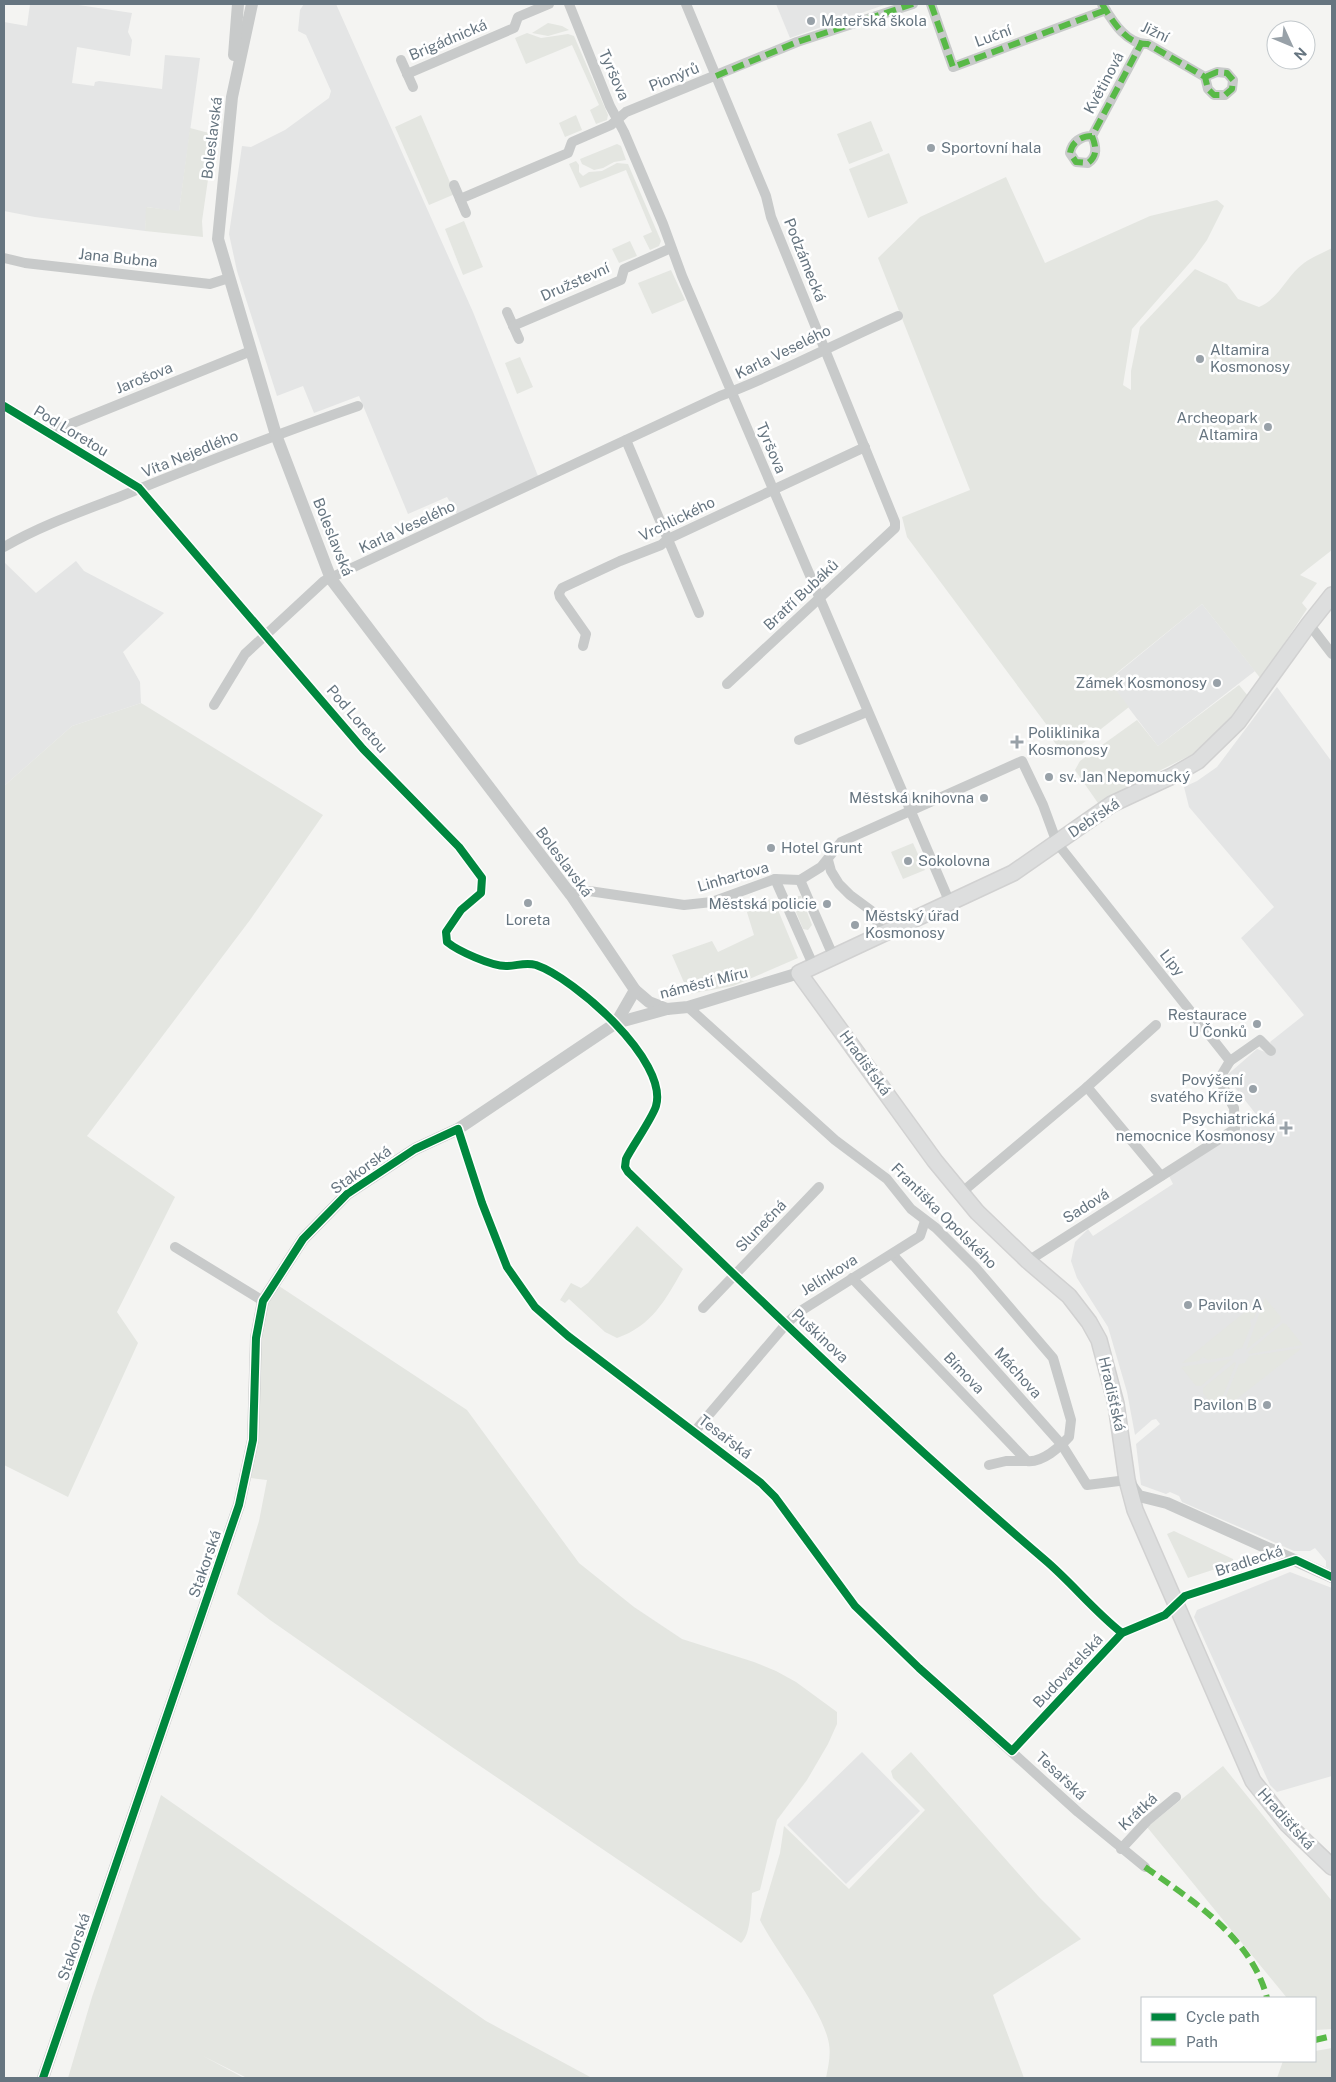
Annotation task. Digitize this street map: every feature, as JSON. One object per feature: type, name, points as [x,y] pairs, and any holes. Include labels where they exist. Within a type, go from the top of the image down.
[{"type":"main road","name":"Debřská","points":[[799,973],[1013,873],[1112,804],[1172,776],[1206,754],[1238,722],[1332,595]]},
{"type":"main road","name":"Hradišťská","points":[[799,973],[935,1161],[977,1212],[1028,1261],[1069,1296],[1099,1340],[1116,1404],[1127,1480],[1134,1510],[1175,1605],[1253,1781],[1287,1824],[1332,1868]]},
{"type":"street","points":[[232,97],[238,4]]},
{"type":"street","name":"Boleslavská","points":[[252,4],[232,97],[218,233],[229,278],[276,435],[331,579],[571,895],[635,990],[649,1002],[668,1009]]},
{"type":"street","name":"Brigádnická","points":[[407,74],[514,28],[518,17],[549,4]]},
{"type":"street","name":"Tyršova","points":[[569,4],[663,224],[671,248],[731,392],[950,903]]},
{"type":"street","name":"Podzámecká","points":[[686,4],[766,196],[771,217],[895,522],[894,528]]},
{"type":"street","name":"Pionýrů","points":[[460,199],[568,153],[572,142],[611,125],[626,112],[797,42],[912,4]]},
{"type":"street","name":"Luční","points":[[931,4],[953,67],[1104,7]]},
{"type":"street","name":"Jižní","points":[[1104,7],[1112,20],[1124,33],[1141,44],[1148,44],[1205,77]]},
{"type":"street","name":"Květinová","points":[[1092,136],[1141,44]]},
{"type":"street","name":"Brigádnická","points":[[401,60],[413,87]]},
{"type":"street","points":[[454,185],[466,212]]},
{"type":"street","name":"Družstevní","points":[[513,326],[621,280],[624,269],[671,248]]},
{"type":"street","name":"Jana Bubna","points":[[4,258],[25,263],[210,284],[229,278]]},
{"type":"street","points":[[507,312],[518,339]]},
{"type":"street","name":"Karla Veselého","points":[[214,705],[245,654],[324,581],[731,392],[742,390],[836,343],[898,316]]},
{"type":"street","name":"Jarošova","points":[[48,433],[252,351]]},
{"type":"street","name":"Pod Loretou","points":[[4,406],[139,488],[363,749],[459,847],[482,878],[481,893],[461,910],[446,932],[447,942],[458,952],[506,966],[523,963],[535,965],[553,973],[616,1023]]},
{"type":"street","name":"Víta Nejedlého","points":[[4,547],[23,536],[139,488],[276,435],[358,406]]},
{"type":"street","points":[[626,440],[699,613]]},
{"type":"street","name":"Vrchlického","points":[[583,646],[586,634],[560,597],[560,590],[620,561],[661,545],[668,539],[865,447]]},
{"type":"street","name":"Bratří Bubáků","points":[[727,684],[894,528]]},
{"type":"street","points":[[1309,624],[1332,654]]},
{"type":"street","points":[[799,740],[867,712]]},
{"type":"street","points":[[834,958],[800,880],[828,860],[841,842],[1022,761],[1043,805],[1058,843]]},
{"type":"street","name":"Lípy","points":[[1058,843],[1230,1060]]},
{"type":"street","points":[[828,860],[839,884],[873,912],[882,935]]},
{"type":"street","points":[[774,879],[814,967]]},
{"type":"street","name":"Linhartova","points":[[571,895],[576,892],[589,891],[684,905],[712,902],[774,879],[800,880]]},
{"type":"street","name":"náměstí Míru","points":[[616,1023],[668,1009],[688,1007],[799,973]]},
{"type":"street","points":[[616,1023],[635,990]]},
{"type":"street","name":"Františka Opolského","points":[[688,1007],[835,1140],[887,1178],[911,1209],[936,1228],[975,1266],[1053,1358],[1071,1420],[1069,1437],[1062,1445]]},
{"type":"street","name":"Stakorská","points":[[43,2078],[239,1505],[252,1440],[256,1338],[263,1301],[303,1239],[347,1194],[415,1149],[458,1129],[616,1023]]},
{"type":"street","name":"Puškinova","points":[[616,1023],[642,1056],[654,1076],[657,1092],[656,1107],[626,1159],[625,1166],[734,1275],[975,1500],[1062,1575],[1122,1633]]},
{"type":"street","points":[[962,1193],[1086,1087],[1156,1024]]},
{"type":"street","points":[[1230,1060],[1260,1040],[1271,1050]]},
{"type":"street","name":"Sadová","points":[[1028,1261],[1235,1129],[1234,1108],[1219,1079],[1230,1060]]},
{"type":"street","points":[[1086,1087],[1161,1176]]},
{"type":"street","name":"Tesařská","points":[[458,1129],[482,1203],[507,1267],[535,1308],[568,1336],[743,1468],[770,1492],[856,1606],[919,1668],[1121,1849],[1145,1867]]},
{"type":"street","name":"Slunečná","points":[[703,1308],[819,1187]]},
{"type":"street","name":"Jelínkova","points":[[696,1432],[799,1312],[852,1278],[893,1255],[920,1236],[925,1221]]},
{"type":"street","points":[[175,1246],[263,1301]]},
{"type":"street","name":"Máchova","points":[[893,1255],[1062,1445],[1087,1485],[1127,1480]]},
{"type":"street","name":"Bímova","points":[[852,1278],[1027,1461]]},
{"type":"street","points":[[989,1465],[1006,1461],[1033,1462],[1062,1445]]},
{"type":"street","name":"Bradlecká","points":[[1127,1480],[1139,1496],[1167,1502],[1332,1577]]},
{"type":"street","name":"Bradlecká","points":[[1175,1605],[1185,1596],[1296,1560]]},
{"type":"street","name":"Budovatelská","points":[[1012,1751],[1122,1633],[1165,1615],[1175,1605]]},
{"type":"street","name":"Krátká","points":[[1121,1849],[1147,1822],[1176,1798]]},
{"type":"shaded area","points":[[30,4],[72,4],[132,13],[128,32],[132,40],[130,56],[77,47],[72,83],[94,86],[95,82],[99,81],[162,89],[165,55],[200,58],[179,212],[147,207],[145,231],[35,217],[4,211],[4,22],[27,26]]},
{"type":"shaded area","points":[[304,4],[336,4],[473,312],[538,476],[457,514],[447,497],[408,514],[359,396],[314,413],[303,386],[277,396],[237,271],[229,234],[242,146],[251,147],[285,130],[329,98],[331,91],[306,35],[298,31],[300,10]]},
{"type":"shaded area","name":"Mateřská škola","points":[[776,4],[887,4],[790,38]]},
{"type":"shaded area","points":[[548,23],[562,26],[569,30],[548,36],[532,33]]},
{"type":"shaded area","points":[[527,33],[541,38],[568,34],[574,36],[608,115],[607,120],[596,124],[590,110],[599,105],[572,45],[526,64],[515,38]]},
{"type":"shaded area","points":[[421,115],[455,194],[429,205],[395,127]]},
{"type":"shaded area","points":[[576,115],[582,130],[565,137],[559,123]]},
{"type":"shaded area","points":[[871,121],[883,151],[849,164],[837,134]]},
{"type":"shaded area","points":[[190,128],[209,133],[214,138],[202,221],[203,237],[145,231],[146,207],[179,211]]},
{"type":"shaded area","points":[[617,144],[621,146],[626,160],[614,162],[594,170],[582,164],[580,159]]},
{"type":"shaded area","points":[[889,153],[908,203],[868,218],[849,169]]},
{"type":"shaded area","points":[[576,161],[579,165],[579,172],[583,176],[589,172],[602,171],[617,163],[628,164],[661,241],[659,246],[650,250],[643,236],[652,232],[626,170],[580,188],[569,164]]},
{"type":"shaded area","points":[[1006,177],[1045,263],[1150,216],[1217,200],[1224,206],[1207,240],[1194,258],[1132,329],[1123,385],[1131,390],[1131,371],[1140,327],[1195,269],[1227,284],[1238,299],[1259,307],[1273,298],[1292,274],[1304,263],[1332,248],[1332,550],[1300,575],[1317,583],[1302,603],[1307,609],[1261,679],[1202,604],[1108,680],[1129,707],[1073,751],[1062,752],[1052,739],[1046,724],[907,537],[902,517],[970,490],[878,258],[920,217]]},
{"type":"shaded area","points":[[464,221],[483,267],[463,275],[445,229]]},
{"type":"shaded area","points":[[630,241],[637,256],[619,263],[612,249]]},
{"type":"shaded area","points":[[671,270],[685,300],[652,314],[638,283]]},
{"type":"shaded area","points":[[520,357],[533,387],[517,394],[505,363]]},
{"type":"shaded area","points":[[76,561],[84,571],[164,613],[123,652],[140,682],[141,703],[72,726],[4,786],[4,562],[36,593]]},
{"type":"shaded area","points":[[1202,604],[1255,671],[1158,746],[1108,681]]},
{"type":"shaded area","points":[[1239,685],[1248,696],[1228,726],[1199,751],[1151,775],[1100,806],[1075,770],[1080,761],[1137,720],[1158,746]]},
{"type":"shaded area","name":"Psychiatrická nemocnice Kosmonosy","points":[[1277,687],[1332,762],[1332,1570],[1326,1567],[1326,1561],[1315,1548],[1310,1551],[1294,1551],[1182,1502],[1179,1496],[1170,1492],[1166,1494],[1141,1485],[1136,1444],[1160,1424],[1156,1419],[1152,1420],[1135,1435],[1127,1392],[1108,1327],[1077,1278],[1071,1261],[1075,1242],[1088,1229],[1093,1236],[1173,1184],[1169,1176],[1242,1130],[1239,1126],[1255,1113],[1226,1076],[1257,1049],[1268,1053],[1274,1048],[1270,1042],[1304,1015],[1241,938],[1274,907],[1189,807],[1184,787],[1197,781],[1217,767]]},
{"type":"shaded area","points":[[141,703],[323,815],[250,920],[87,1136],[175,1197],[117,1312],[138,1343],[68,1497],[4,1465],[4,786],[72,726]]},
{"type":"shaded area","name":"Sokolovna","points":[[913,843],[925,870],[903,879],[891,852]]},
{"type":"shaded area","points":[[794,896],[801,896],[812,925],[808,930],[803,929],[791,900]]},
{"type":"shaded area","points":[[773,898],[798,958],[733,986],[689,994],[672,955],[712,941],[718,952],[754,935],[746,909]]},
{"type":"shaded area","points":[[637,1226],[683,1269],[664,1301],[649,1319],[629,1333],[617,1338],[605,1332],[569,1299],[565,1303],[560,1300],[571,1283],[581,1288],[588,1283]]},
{"type":"shaded area","points":[[279,1286],[467,1410],[579,1563],[634,1607],[682,1639],[776,1671],[796,1682],[837,1712],[837,1724],[828,1744],[807,1780],[777,1820],[760,1890],[752,1893],[749,1927],[741,1943],[452,1747],[270,1620],[237,1594],[259,1521],[267,1480],[251,1478],[258,1431],[259,1363],[264,1302]]},
{"type":"shaded area","points":[[1265,1298],[1281,1317],[1280,1322],[1246,1350]]},
{"type":"shaded area","points":[[1261,1299],[1254,1318],[1250,1320],[1251,1326],[1242,1348],[1235,1350],[1232,1356],[1208,1360],[1203,1357],[1199,1361],[1182,1363]]},
{"type":"shaded area","points":[[1283,1323],[1286,1324],[1303,1345],[1249,1354],[1248,1352]]},
{"type":"shaded area","points":[[1302,1348],[1220,1412],[1239,1364],[1245,1363],[1249,1356]]},
{"type":"shaded area","points":[[1232,1359],[1201,1386],[1196,1386],[1181,1367]]},
{"type":"shaded area","points":[[1235,1362],[1217,1412],[1203,1393],[1203,1388]]},
{"type":"shaded area","points":[[1174,1531],[1233,1559],[1234,1563],[1188,1578],[1167,1534]]},
{"type":"shaded area","points":[[1290,1572],[1332,1588],[1332,1776],[1277,1792],[1270,1785],[1194,1617],[1197,1610]]},
{"type":"shaded area","points":[[862,1752],[920,1811],[846,1884],[787,1825]]},
{"type":"shaded area","points":[[911,1752],[1039,1897],[1081,1939],[993,1995],[1024,2078],[826,2078],[830,2053],[825,2030],[809,1998],[760,1920],[780,1853],[784,1826],[849,1889],[925,1810],[893,1778],[891,1771]]},
{"type":"shaded area","points":[[1223,1766],[1332,1901],[1332,2029],[1316,2030],[1316,1997],[1286,1997],[1147,1827]]},
{"type":"shaded area","points":[[161,1795],[486,2021],[592,2078],[247,2078],[203,2056],[244,2078],[68,2078],[92,1997]]},
{"type":"shaded area","points":[[1332,2048],[1332,2078],[1277,2078],[1283,2062],[1316,2062],[1316,2051]]},
{"type":"marked path","points":[[716,76],[797,42],[913,4]]},
{"type":"marked path","points":[[931,4],[953,67],[1106,10]]},
{"type":"marked path","points":[[1102,4],[1115,24],[1126,36],[1140,43],[1148,44],[1205,77],[1208,89],[1214,95],[1225,95],[1232,89],[1233,80],[1227,73],[1217,72],[1205,77]]},
{"type":"marked path","points":[[1092,136],[1081,138],[1073,146],[1070,153],[1076,162],[1088,163],[1095,154],[1092,136],[1141,44]]},
{"type":"marked path","points":[[1145,1867],[1201,1908],[1234,1939],[1248,1957],[1259,1977],[1267,1997]]},
{"type":"marked path","points":[[1316,2040],[1332,2036]]},
{"type":"cycle path","points":[[4,406],[139,488],[363,749],[459,847],[482,878],[481,893],[461,910],[446,932],[447,942],[467,954],[492,964],[506,966],[532,964],[553,973],[594,1003],[634,1045],[648,1067],[656,1088],[656,1106],[626,1159],[625,1167],[628,1172],[834,1369],[938,1466],[1055,1569],[1102,1616],[1122,1633]]},
{"type":"cycle path","points":[[43,2078],[239,1505],[253,1440],[256,1338],[263,1301],[303,1239],[347,1194],[415,1149],[458,1129],[482,1203],[507,1267],[535,1307],[568,1336],[761,1483],[775,1497],[855,1606],[919,1668],[1012,1751],[1122,1633],[1165,1615],[1185,1596],[1296,1560],[1332,1577]]},
{"type":"place","name":"Mateřská škola","points":[[811,21]]},
{"type":"place","name":"Sportovní hala","points":[[931,148]]},
{"type":"place","name":"Altamira Kosmonosy","points":[[1200,359]]},
{"type":"place","name":"Archeopark Altamira","points":[[1268,427]]},
{"type":"place","name":"Zámek Kosmonosy","points":[[1217,683]]},
{"type":"place","name":"Poliklinika Kosmonosy","points":[[1017,742]]},
{"type":"place","name":"sv. Jan Nepomucký","points":[[1049,777]]},
{"type":"place","name":"Městská knihovna","points":[[984,798]]},
{"type":"place","name":"Hotel Grunt","points":[[771,848]]},
{"type":"place","name":"Sokolovna","points":[[908,861]]},
{"type":"place","name":"Loreta","points":[[528,903]]},
{"type":"place","name":"Městská policie","points":[[827,904]]},
{"type":"place","name":"Městský úřad Kosmonosy","points":[[855,925]]},
{"type":"place","name":"Restaurace U Čonků","points":[[1257,1024]]},
{"type":"place","name":"Povýšení svatého Kříže","points":[[1253,1089]]},
{"type":"place","name":"Psychiatrická nemocnice Kosmonosy","points":[[1286,1128]]},
{"type":"place","name":"Pavilon A","points":[[1188,1305]]},
{"type":"place","name":"Pavilon B","points":[[1267,1405]]}]
